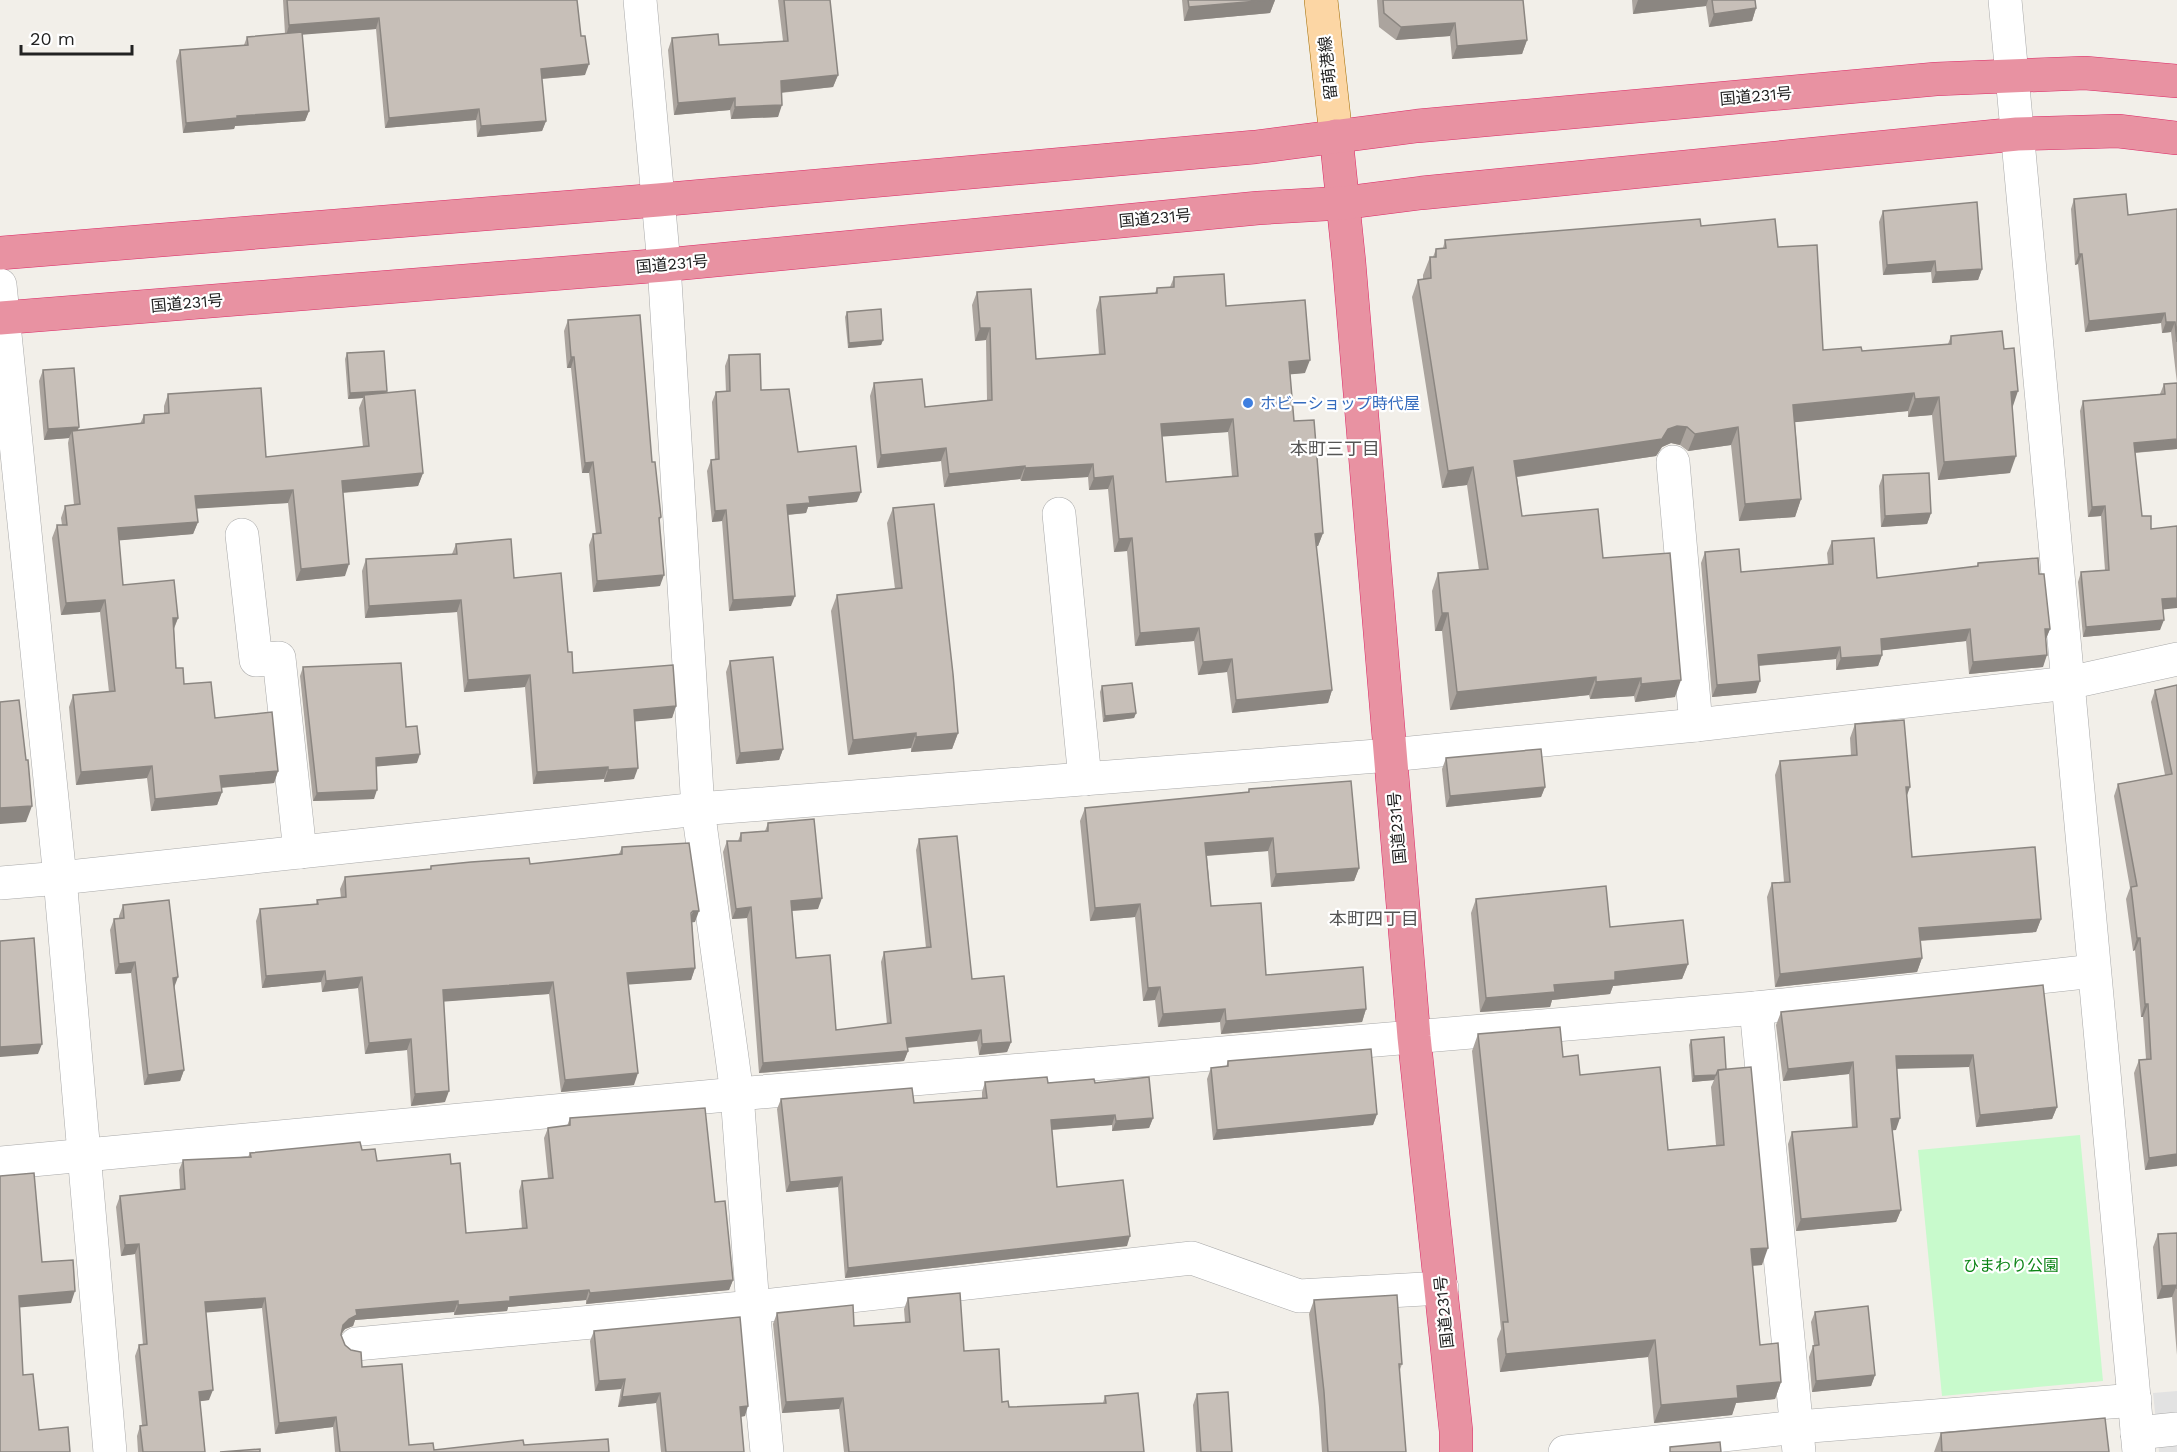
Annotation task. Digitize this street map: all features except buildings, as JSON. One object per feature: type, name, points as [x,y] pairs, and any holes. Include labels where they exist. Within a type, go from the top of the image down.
[{"type":"highway","name":"国道231号","points":[[0,253],[658,200],[1255,147],[1417,126],[1865,86],[2011,75],[2085,73],[2177,81]]},
{"type":"highway","name":"国道231号","points":[[1,318],[664,265],[1246,210],[1343,203],[1421,193],[2017,134],[2118,131],[2177,138]]},
{"type":"highway","name":"国道231号","points":[[1335,136],[1349,262],[1414,1037],[1442,1288],[1456,1452]]},
{"type":"main road","name":"留萌港線","points":[[1321,0],[1335,136]]},
{"type":"street","points":[[640,0],[664,265],[698,809],[736,1094],[766,1452]]},
{"type":"street","points":[[2005,0],[2138,1443],[2177,1429]]},
{"type":"street","points":[[0,285],[1,318],[60,878],[110,1452]]},
{"type":"street","points":[[1673,462],[1696,725]]},
{"type":"street","points":[[1059,514],[1085,779]]},
{"type":"street","points":[[242,535],[256,660],[279,658],[300,852]]},
{"type":"street","points":[[0,883],[698,809],[1390,755],[1696,725],[2068,683],[2177,659]]},
{"type":"street","points":[[0,1163],[736,1094],[1756,1008],[2094,971]]},
{"type":"street","points":[[1756,1008],[1798,1439]]},
{"type":"street","points":[[356,1344],[753,1307],[1192,1258],[1299,1296],[1442,1288]]},
{"type":"street","points":[[1565,1452],[1798,1439],[2134,1400]]},
{"type":"green space","name":"ひまわり公園","points":[[2080,1135],[2103,1381],[1942,1396],[1918,1150]]},
{"type":"shaded area","points":[[2177,1391],[2177,1452],[2159,1452],[2153,1393]]},
{"type":"place","name":"ホビーショップ時代屋","points":[[1248,403]]},
{"type":"district","name":"本町三丁目","points":[[1335,448]]},
{"type":"district","name":"本町四丁目","points":[[1374,918]]}]
